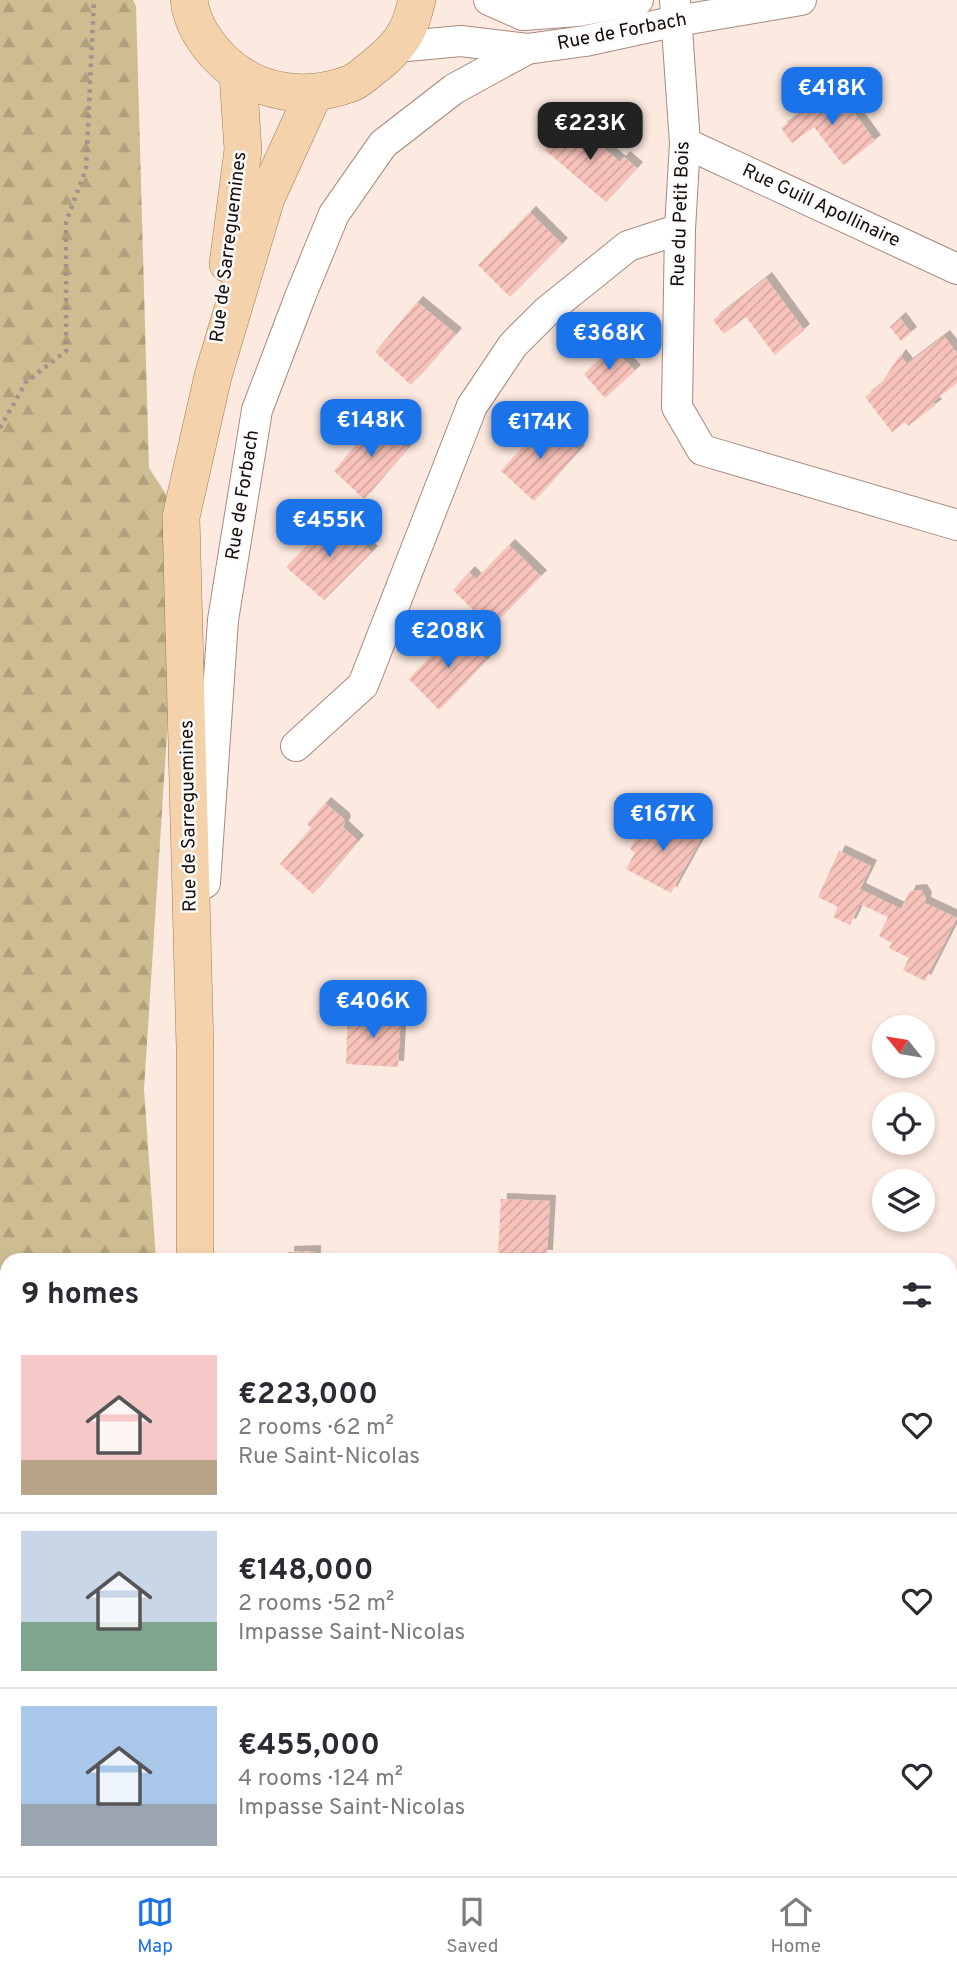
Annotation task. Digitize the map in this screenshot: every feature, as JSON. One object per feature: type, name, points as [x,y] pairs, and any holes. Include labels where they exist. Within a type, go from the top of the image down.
[{"type":"main road","points":[[188,0],[191,13],[209,48],[238,75],[275,91],[314,93],[352,83],[396,47],[408,29],[417,0]]},
{"type":"main road","name":"Rue de Sarreguemines","points":[[213,376],[243,150],[238,75]]},
{"type":"main road","name":"Rue de Sarreguemines","points":[[195,1253],[195,1048],[181,517],[213,376],[267,198],[314,93]]},
{"type":"street","points":[[489,0],[523,15],[578,11],[638,0]]},
{"type":"street","name":"Rue de Forbach","points":[[396,47],[461,41],[527,49],[585,41],[676,10],[801,0]]},
{"type":"street","name":"Rue du Petit Bois","points":[[676,10],[685,143],[680,229],[677,407],[702,450],[957,526]]},
{"type":"street","name":"Rue de Forbach","points":[[195,1048],[223,621],[257,410],[334,214],[383,144],[454,89],[527,49]]},
{"type":"street","name":"Rue Guill Apollinaire","points":[[685,143],[957,269]]},
{"type":"street","points":[[296,746],[363,685],[472,407],[513,345],[546,312],[628,246],[680,229]]},
{"type":"path","points":[[0,428],[26,382],[66,351],[66,222],[86,169],[94,0]]},
{"type":"green space","points":[[0,0],[133,0],[136,6],[149,468],[181,517],[144,1089],[156,1253],[0,1253]]},
{"type":"building","points":[[836,88],[875,141],[843,165],[814,127],[792,143],[781,128]]},
{"type":"building","points":[[572,121],[620,162],[624,157],[637,168],[606,202],[545,150]]},
{"type":"building","points":[[530,212],[562,244],[510,297],[478,265]]},
{"type":"building","points":[[766,278],[804,330],[775,355],[746,317],[724,334],[713,320]]},
{"type":"building","points":[[417,302],[456,334],[411,385],[375,352]]},
{"type":"building","points":[[900,318],[911,333],[901,341],[890,327]]},
{"type":"building","points":[[944,336],[957,353],[957,383],[933,402],[936,405],[908,426],[905,422],[892,432],[865,397],[880,385],[900,355],[907,364]]},
{"type":"building","points":[[613,347],[635,371],[605,398],[584,374]]},
{"type":"building","points":[[376,420],[408,448],[364,499],[334,471]]},
{"type":"building","points":[[545,422],[579,451],[534,501],[501,471]]},
{"type":"building","points":[[334,517],[372,552],[324,600],[286,567]]},
{"type":"building","points":[[509,545],[541,576],[491,628],[453,590],[469,572],[476,579]]},
{"type":"building","points":[[455,630],[487,660],[439,710],[409,679]]},
{"type":"building","points":[[325,803],[343,818],[343,827],[358,841],[313,894],[280,864],[311,828],[307,824]]},
{"type":"building","points":[[658,813],[702,837],[671,893],[626,869],[635,853],[630,849],[640,830],[646,834]]},
{"type":"building","points":[[839,851],[871,866],[860,889],[901,909],[910,891],[921,890],[926,898],[925,903],[957,918],[925,981],[903,970],[909,958],[889,948],[892,943],[879,936],[888,917],[860,904],[850,925],[833,917],[838,907],[818,897]]},
{"type":"building","points":[[348,1013],[401,1015],[398,1067],[346,1064]]},
{"type":"building","points":[[501,1199],[550,1201],[547,1253],[498,1253]]},
{"type":"building","points":[[315,1251],[315,1253],[288,1253]]}]
